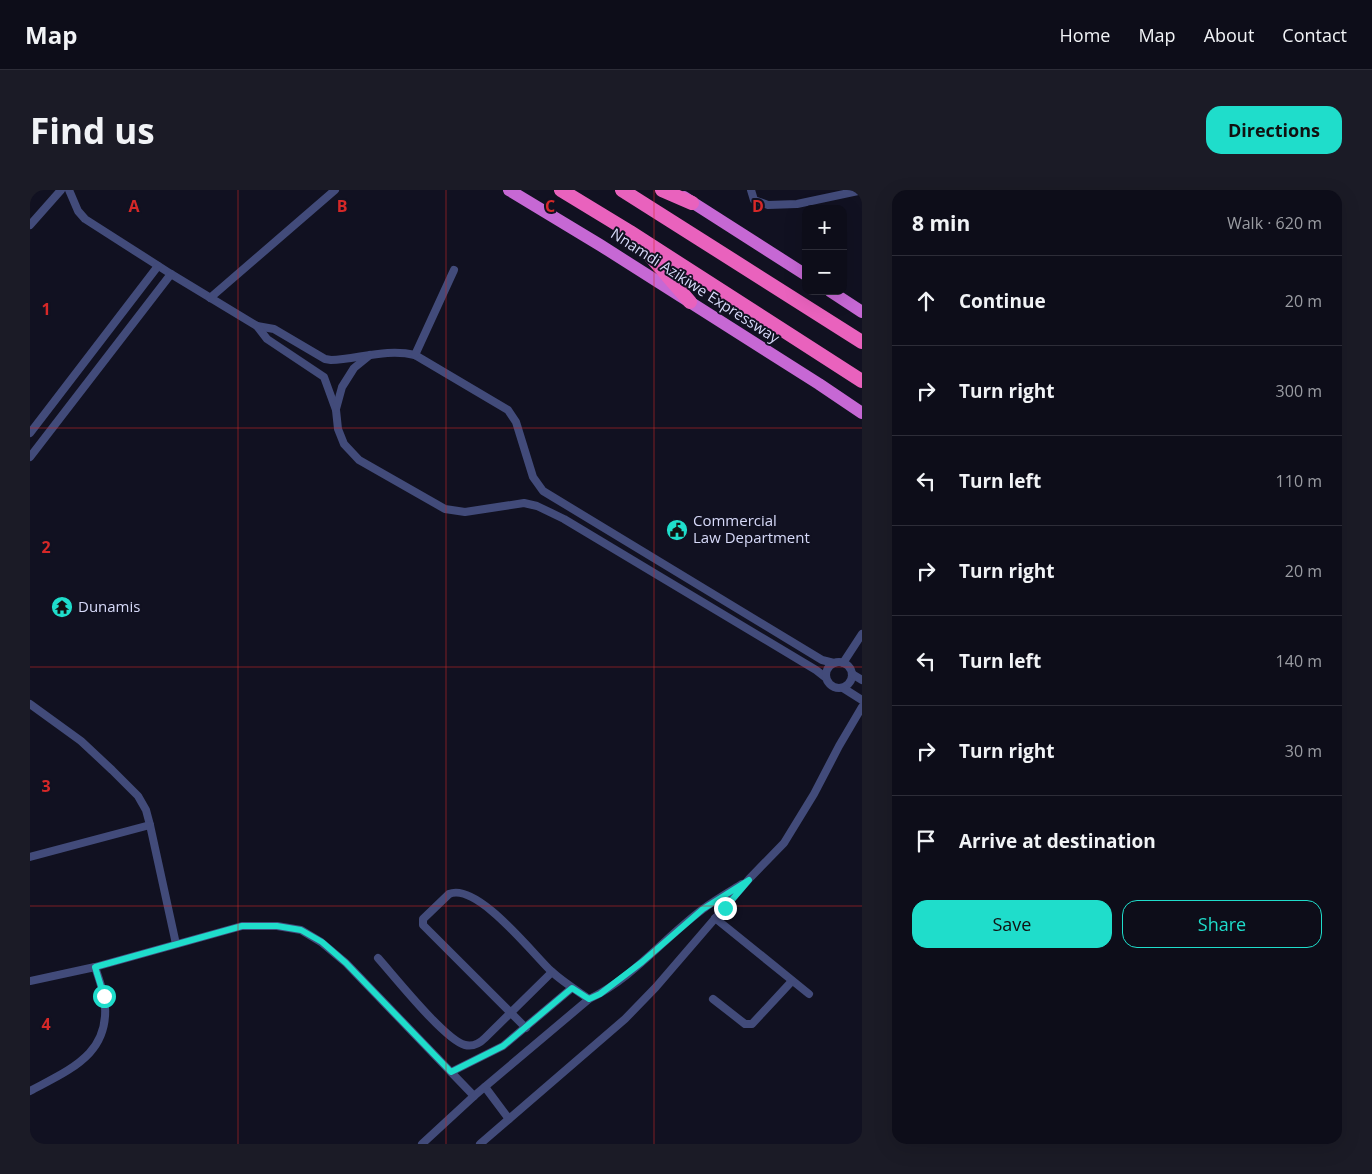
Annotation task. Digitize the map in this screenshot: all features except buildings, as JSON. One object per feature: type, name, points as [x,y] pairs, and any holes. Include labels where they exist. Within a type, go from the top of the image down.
[{"type":"highway","name":"Nnamdi Azikiwe Expressway","points":[[509,190],[600,244],[862,413]]},
{"type":"highway","name":"Nnamdi Azikiwe Expressway","points":[[561,190],[862,380]]},
{"type":"highway","points":[[622,190],[862,342]]},
{"type":"highway","points":[[662,190],[692,203]]},
{"type":"highway","points":[[672,190],[802,272]]},
{"type":"highway","points":[[630,232],[690,302]]},
{"type":"highway","points":[[836,295],[862,312]]},
{"type":"street","points":[[30,225],[60,190]]},
{"type":"street","points":[[69,190],[78,211],[84,219],[257,326],[267,338],[324,377],[336,410],[338,429],[344,444],[359,460],[445,509],[465,512],[524,503],[536,506],[564,519],[816,670],[826,677],[830,685],[838,689],[843,688],[850,682],[852,674]]},
{"type":"street","points":[[210,298],[335,190]]},
{"type":"street","points":[[751,190],[754,200],[768,205],[797,204],[859,191]]},
{"type":"street","points":[[30,433],[158,266]]},
{"type":"street","points":[[415,355],[454,270]]},
{"type":"street","points":[[30,457],[171,274]]},
{"type":"street","points":[[257,326],[274,329],[325,359],[339,360],[372,354],[401,353],[415,355],[508,410],[516,422],[533,478],[543,491],[822,660],[843,663],[852,674],[862,680]]},
{"type":"street","points":[[336,410],[342,387],[354,368],[372,354]]},
{"type":"street","points":[[843,663],[862,634]]},
{"type":"street","points":[[816,670],[822,660]]},
{"type":"street","points":[[826,677],[828,668],[834,663]]},
{"type":"street","points":[[843,688],[862,700]]},
{"type":"street","points":[[30,704],[81,741],[138,796],[146,810],[150,825],[176,944]]},
{"type":"street","points":[[480,1144],[625,1019],[656,987],[715,918],[784,843],[814,794],[862,707]]},
{"type":"street","points":[[30,857],[150,825]]},
{"type":"street","points":[[422,1144],[474,1096],[589,999],[600,994],[642,962],[703,909],[749,880]]},
{"type":"street","points":[[526,1028],[425,927],[424,919],[450,894],[461,892],[486,905],[552,972],[589,999]]},
{"type":"street","points":[[715,918],[809,994]]},
{"type":"street","points":[[30,982],[95,967],[242,926],[277,926],[301,930],[322,942],[346,963],[474,1096]]},
{"type":"street","points":[[378,958],[455,1041],[473,1046],[480,1044],[552,972]]},
{"type":"street","points":[[30,1091],[76,1066],[91,1054],[101,1034],[105,1015],[104,996],[95,967]]},
{"type":"street","points":[[713,999],[745,1024],[752,1024],[792,981]]},
{"type":"street","points":[[451,1072],[503,1046],[572,988]]},
{"type":"street","points":[[485,1087],[509,1119]]},
{"type":"place","name":"Commercial Law Department","points":[[677,530]]},
{"type":"place","name":"Dunamis","points":[[62,607]]},
{"type":"route","points":[[104,996],[95,967],[242,926],[277,926],[301,930],[322,942],[346,963],[451,1072],[503,1046],[572,988],[589,999],[600,994],[654,953],[703,909],[749,880],[725,908]]}]
